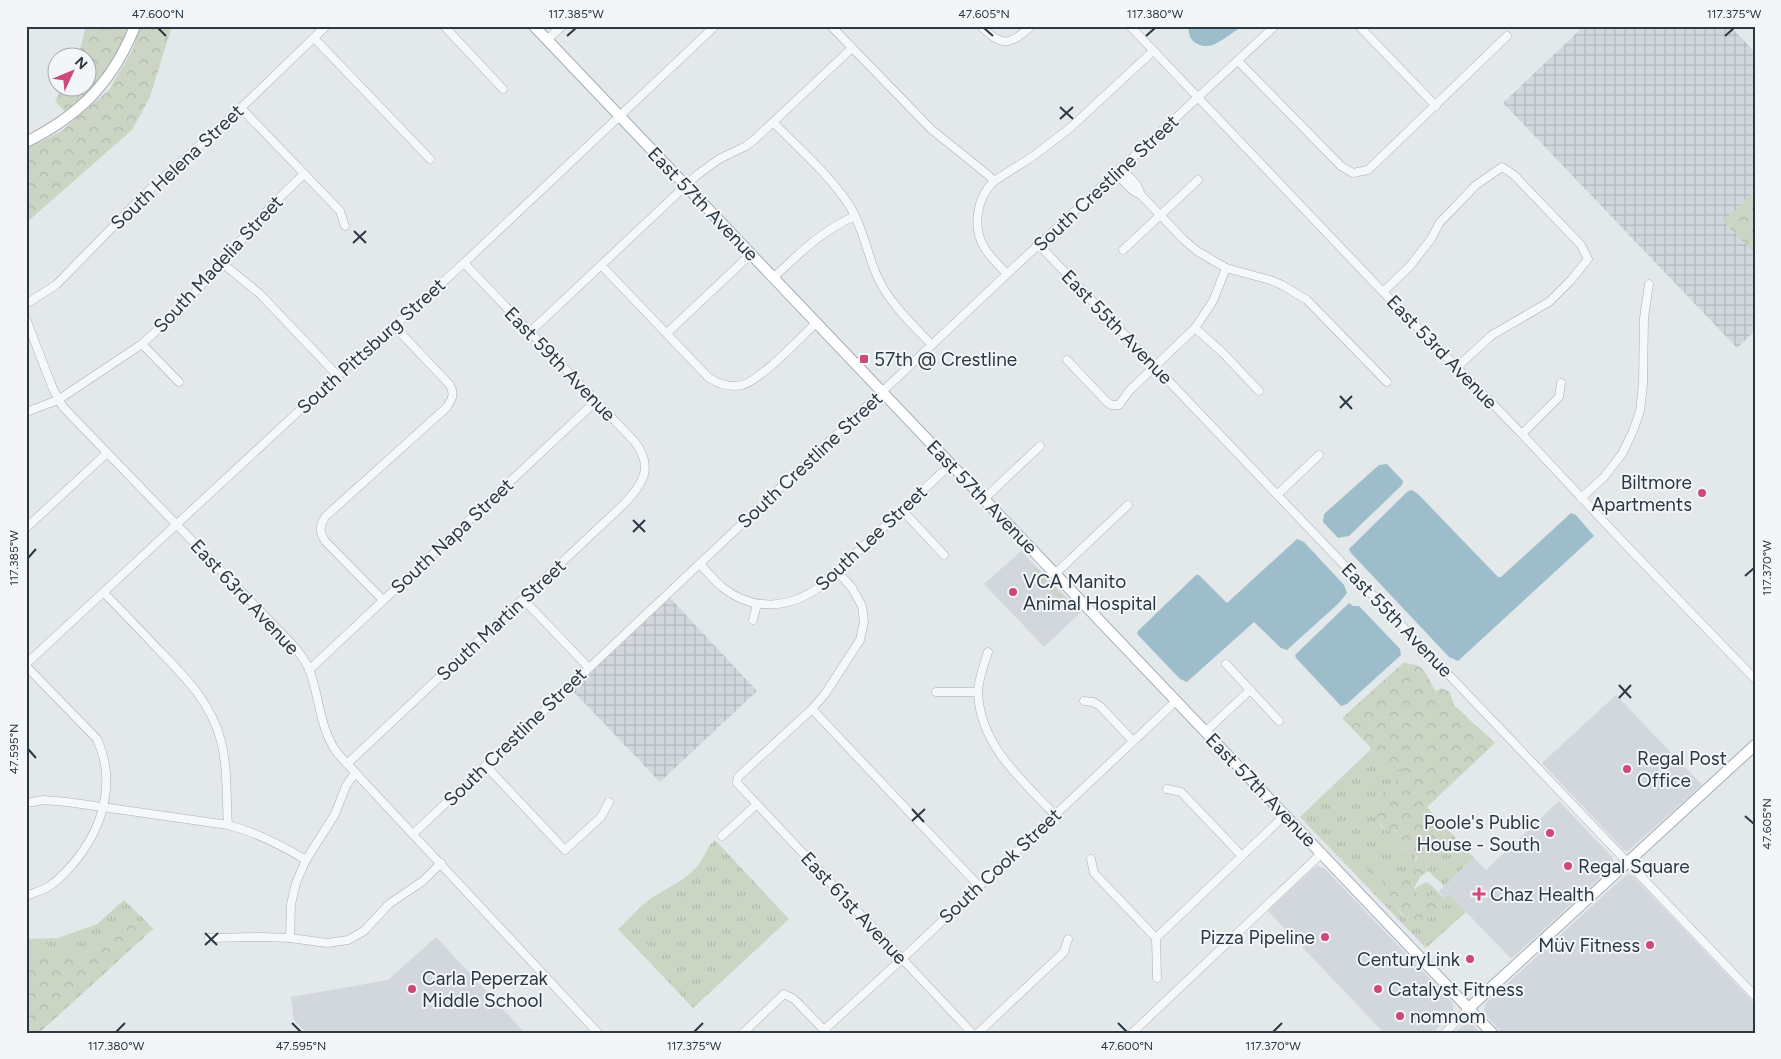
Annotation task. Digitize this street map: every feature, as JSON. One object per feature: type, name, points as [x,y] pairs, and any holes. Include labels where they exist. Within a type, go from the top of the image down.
[{"type":"main road","points":[[26,142],[57,125],[90,99],[106,81],[120,60],[135,26]]},
{"type":"main road","name":"East 57th Avenue","points":[[534,26],[1492,1033]]},
{"type":"main road","points":[[1470,1008],[1755,745]]},
{"type":"street","name":"South Helena Street","points":[[26,304],[56,285],[144,195],[241,108],[326,26]]},
{"type":"street","points":[[444,26],[503,90]]},
{"type":"street","points":[[547,40],[562,26]]},
{"type":"street","name":"South Pittsburg Street","points":[[26,665],[338,376],[464,263],[715,26]]},
{"type":"street","points":[[831,26],[925,124],[994,181]]},
{"type":"street","points":[[980,26],[993,38],[1004,42],[1017,38],[1031,26]]},
{"type":"street","name":"East 53rd Avenue","points":[[1130,26],[1755,679]]},
{"type":"street","name":"South Crestline Street","points":[[413,834],[1007,274],[1275,26]]},
{"type":"street","points":[[1359,26],[1436,106]]},
{"type":"street","points":[[1238,61],[1341,166],[1353,173],[1368,170],[1507,36]]},
{"type":"street","points":[[314,38],[430,159]]},
{"type":"street","points":[[530,332],[705,168],[750,143],[774,123],[852,48]]},
{"type":"street","points":[[1007,274],[984,247],[978,231],[977,222],[980,204],[988,187],[1063,133],[1153,51]]},
{"type":"street","points":[[241,108],[340,211],[345,226]]},
{"type":"street","points":[[774,123],[830,182],[849,205],[855,216],[876,275],[904,316],[932,345]]},
{"type":"street","points":[[1383,292],[1410,266],[1431,239],[1440,222],[1476,185],[1502,167],[1514,175],[1581,245],[1588,259],[1571,280],[1549,302],[1492,335],[1456,368]]},
{"type":"street","points":[[1118,170],[1137,185],[1141,194],[1160,215],[1197,251],[1226,268],[1270,280],[1307,300],[1387,382]]},
{"type":"street","name":"South Madelia Street","points":[[26,412],[58,400],[142,344],[180,309],[275,202],[304,174]]},
{"type":"street","points":[[1123,250],[1198,180]]},
{"type":"street","points":[[773,278],[818,237],[834,226],[855,216]]},
{"type":"street","name":"East 55th Avenue","points":[[1039,245],[1755,996]]},
{"type":"street","points":[[667,333],[751,254]]},
{"type":"street","points":[[222,263],[260,294],[338,376]]},
{"type":"street","name":"East 59th Avenue","points":[[464,263],[639,448],[645,470]]},
{"type":"street","points":[[601,265],[709,378],[720,384],[742,385],[758,377],[816,323]]},
{"type":"street","points":[[1067,360],[1107,402],[1115,406],[1195,328],[1213,300],[1226,268]]},
{"type":"street","points":[[1581,498],[1604,477],[1622,454],[1640,411],[1643,384],[1644,318],[1649,284]]},
{"type":"street","name":"East 63rd Avenue","points":[[26,319],[58,400],[68,413],[177,524],[291,643],[302,657],[309,670],[326,732],[333,747],[355,773],[598,1033]]},
{"type":"street","points":[[383,600],[325,540],[320,528],[326,516],[446,408],[453,395],[450,385],[394,326]]},
{"type":"street","points":[[1195,328],[1222,352],[1259,391]]},
{"type":"street","points":[[142,344],[179,382]]},
{"type":"street","points":[[1522,434],[1559,397],[1561,384]]},
{"type":"street","name":"South Napa Street","points":[[309,670],[596,401]]},
{"type":"street","points":[[984,499],[1040,446]]},
{"type":"street","points":[[26,528],[107,453]]},
{"type":"street","points":[[1277,495],[1320,455]]},
{"type":"street","name":"South Lee Street","points":[[700,564],[722,586],[743,599],[756,604],[784,603],[801,598],[816,590],[950,464]]},
{"type":"street","name":"South Martin Street","points":[[347,764],[636,491],[641,485],[645,470]]},
{"type":"street","points":[[1055,574],[1128,505]]},
{"type":"street","points":[[902,510],[944,555]]},
{"type":"street","points":[[837,571],[852,588],[862,606],[864,622],[860,640],[825,694],[812,709],[979,886]]},
{"type":"street","points":[[104,593],[189,681],[211,713],[224,756],[228,825]]},
{"type":"street","points":[[523,599],[589,668]]},
{"type":"street","points":[[753,620],[756,604]]},
{"type":"street","points":[[988,652],[978,692],[983,718],[996,749],[1018,776],[1055,814]]},
{"type":"street","points":[[1226,664],[1280,721]]},
{"type":"street","points":[[26,665],[97,739],[106,763],[104,808],[98,827],[89,842],[60,879],[46,889],[26,896]]},
{"type":"street","points":[[1205,732],[1250,690]]},
{"type":"street","points":[[936,692],[978,692]]},
{"type":"street","name":"South Cook Street","points":[[825,1032],[1176,700]]},
{"type":"street","points":[[1084,701],[1093,702],[1100,706],[1134,740]]},
{"type":"street","name":"East 61st Avenue","points":[[812,709],[738,777],[737,783],[972,1033]]},
{"type":"street","points":[[486,766],[565,850],[601,816],[609,802]]},
{"type":"street","points":[[290,938],[292,904],[296,883],[306,860],[335,814],[346,786],[355,773]]},
{"type":"street","points":[[1167,789],[1181,792],[1242,856]]},
{"type":"street","points":[[26,803],[44,800],[228,825],[248,830],[281,845],[306,860]]},
{"type":"street","points":[[722,836],[756,805]]},
{"type":"street","points":[[1156,938],[1285,815]]},
{"type":"street","points":[[1132,1033],[1322,853]]},
{"type":"street","points":[[1092,859],[1094,873],[1156,938],[1157,978]]},
{"type":"street","points":[[209,938],[290,938],[327,943],[348,940],[364,931],[389,904],[423,881],[441,863]]},
{"type":"street","points":[[978,1033],[1064,952],[1068,939]]},
{"type":"street","points":[[743,1033],[784,994],[794,999],[825,1032]]},
{"type":"street","points":[[1445,1033],[1470,1008]]},
{"type":"shaded area","points":[[1584,26],[1730,26],[1755,52],[1755,191],[1724,221],[1755,254],[1755,331],[1737,348],[1503,103]]},
{"type":"shaded area","points":[[1021,551],[1081,612],[1044,647],[984,584]]},
{"type":"shaded area","points":[[670,598],[757,691],[660,782],[572,690]]},
{"type":"shaded area","points":[[1616,695],[1702,785],[1628,851],[1624,850],[1542,763]]},
{"type":"shaded area","points":[[1559,801],[1612,857],[1614,863],[1612,867],[1511,959],[1452,897],[1445,899],[1439,891],[1474,858],[1486,870]]},
{"type":"shaded area","points":[[1318,866],[1325,869],[1452,1002],[1453,1012],[1433,1033],[1384,1033],[1268,911]]},
{"type":"shaded area","points":[[1627,874],[1632,875],[1755,1004],[1755,1033],[1502,1033],[1487,1017],[1484,1009],[1486,1003]]},
{"type":"shaded area","name":"Carla Peperzak Middle School","points":[[436,937],[525,1033],[306,1033],[294,1020],[291,997],[388,980]]},
{"type":"shaded area","points":[[1468,1023],[1474,1026],[1480,1033],[1454,1033],[1461,1026]]},
{"type":"green space","points":[[86,26],[129,26],[118,52],[98,82],[98,48],[80,48]]},
{"type":"green space","points":[[140,26],[172,26],[150,97],[132,130],[26,223],[26,149],[60,132],[109,90],[133,49]]},
{"type":"green space","points":[[57,98],[83,98],[66,113],[55,101]]},
{"type":"green space","points":[[1755,191],[1755,254],[1723,221]]},
{"type":"green space","points":[[1035,567],[1067,601],[1064,604],[1031,572]]},
{"type":"green space","points":[[1404,662],[1420,667],[1426,673],[1436,691],[1441,688],[1450,692],[1454,706],[1495,743],[1427,807],[1462,845],[1459,845],[1454,840],[1449,841],[1451,846],[1438,860],[1429,857],[1426,859],[1428,871],[1420,877],[1414,888],[1419,896],[1425,898],[1434,894],[1442,897],[1445,904],[1430,918],[1417,922],[1406,920],[1386,890],[1382,878],[1373,875],[1367,869],[1372,864],[1383,869],[1390,877],[1399,877],[1417,859],[1415,850],[1410,847],[1401,852],[1397,849],[1398,831],[1385,830],[1375,816],[1372,803],[1390,783],[1402,778],[1404,771],[1402,769],[1391,770],[1383,765],[1369,751],[1371,748],[1342,718]]},
{"type":"green space","points":[[1369,751],[1382,765],[1402,768],[1405,771],[1403,778],[1390,783],[1372,803],[1380,825],[1385,830],[1398,831],[1402,852],[1410,847],[1415,850],[1416,855],[1410,869],[1399,877],[1390,877],[1383,869],[1373,875],[1382,878],[1402,916],[1439,909],[1445,904],[1419,896],[1415,888],[1426,882],[1445,899],[1448,896],[1452,897],[1466,912],[1426,948],[1300,817]]},
{"type":"green space","points":[[715,840],[789,919],[693,1008],[618,929],[650,899],[690,874],[701,862],[709,846]]},
{"type":"green space","points":[[1454,840],[1459,845],[1462,845],[1474,858],[1444,886],[1428,871],[1426,859],[1448,841]]},
{"type":"green space","points":[[124,900],[145,920],[123,927],[100,947],[82,953],[26,953],[26,939],[58,938],[97,924]]},
{"type":"green space","points":[[145,920],[153,929],[39,1033],[26,1033],[26,953],[82,953],[100,947],[123,927]]},
{"type":"water","points":[[1189,26],[1242,26],[1215,44],[1205,46],[1192,40]]},
{"type":"water","points":[[1387,464],[1403,481],[1402,485],[1349,536],[1338,538],[1323,522],[1324,514],[1379,465]]},
{"type":"water","points":[[1412,490],[1498,577],[1501,577],[1571,513],[1576,515],[1594,536],[1458,661],[1449,657],[1349,549],[1408,491]]},
{"type":"water","points":[[1297,539],[1304,542],[1344,585],[1347,593],[1339,603],[1287,650],[1281,648],[1254,622],[1187,682],[1180,679],[1138,635],[1137,632],[1196,575],[1199,575],[1227,603]]},
{"type":"water","points":[[1349,603],[1353,606],[1359,606],[1363,610],[1400,649],[1401,655],[1347,704],[1341,706],[1295,655]]},
{"type":"place","name":"57th @ Crestline","points":[[864,359]]},
{"type":"place","name":"Biltmore Apartments","points":[[1702,493]]},
{"type":"place","name":"VCA Manito Animal Hospital","points":[[1013,592]]},
{"type":"place","name":"Regal Post Office","points":[[1627,769]]},
{"type":"place","name":"Poole's Public House - South","points":[[1550,833]]},
{"type":"place","name":"Regal Square","points":[[1568,866]]},
{"type":"place","name":"Chaz Health","points":[[1479,894]]},
{"type":"place","name":"Pizza Pipeline","points":[[1325,937]]},
{"type":"place","name":"Müv Fitness","points":[[1650,945]]},
{"type":"place","name":"CenturyLink","points":[[1470,959]]},
{"type":"place","name":"Carla Peperzak Middle School","points":[[412,989]]},
{"type":"place","name":"Catalyst Fitness","points":[[1378,989]]},
{"type":"place","name":"nomnom","points":[[1400,1016]]}]
